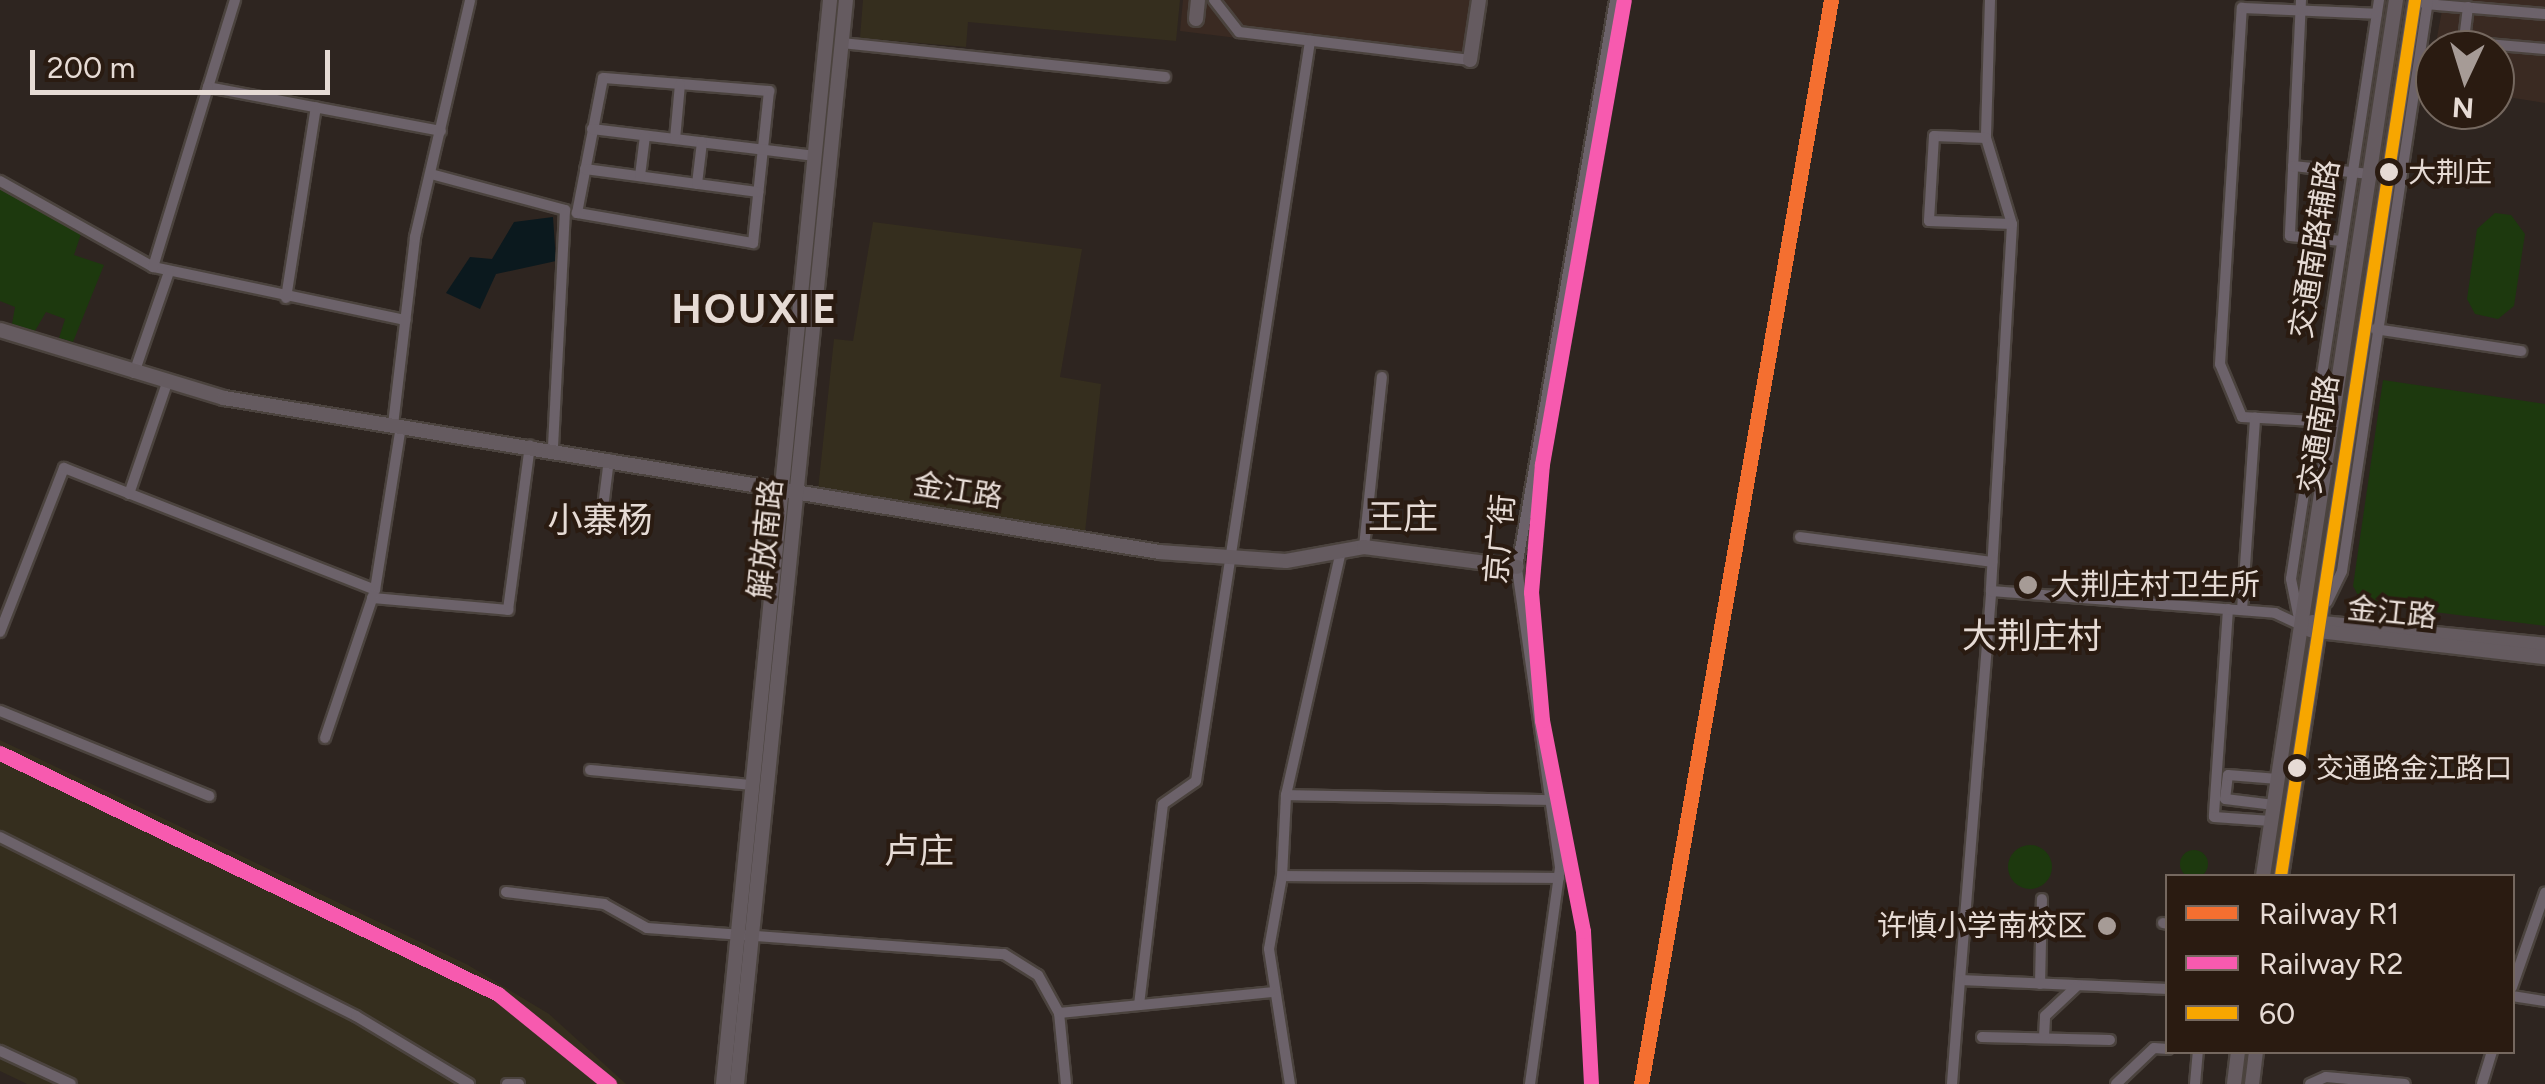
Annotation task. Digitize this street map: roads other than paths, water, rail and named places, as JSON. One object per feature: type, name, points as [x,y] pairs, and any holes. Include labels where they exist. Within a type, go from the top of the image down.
[{"type":"main road","name":"解放南路","points":[[722,1084],[746,936],[790,491],[814,156],[830,0]]},
{"type":"main road","name":"解放南路","points":[[737,1084],[753,785],[846,0]]},
{"type":"main road","points":[[1196,20],[1198,0]]},
{"type":"main road","points":[[1470,60],[1479,0]]},
{"type":"main road","points":[[2396,0],[2421,2]]},
{"type":"main road","name":"交通南路","points":[[2263,874],[2396,0]]},
{"type":"main road","name":"交通南路","points":[[2281,874],[2316,627],[2371,328],[2421,2]]},
{"type":"main road","points":[[2370,174],[2394,176]]},
{"type":"main road","points":[[2346,324],[2371,328]]},
{"type":"main road","name":"金江路","points":[[0,330],[167,383],[790,491],[1229,556],[1286,561],[1364,548],[1517,567]]},
{"type":"main road","name":"金江路","points":[[2300,624],[2545,657]]},
{"type":"main road","name":"金江路","points":[[2316,627],[2545,645]]},
{"type":"main road","points":[[2234,1084],[2238,1054]]},
{"type":"main road","points":[[2252,1084],[2256,1054]]},
{"type":"street","points":[[153,267],[235,0]]},
{"type":"street","points":[[325,738],[374,594],[397,425],[405,320],[430,174],[470,0]]},
{"type":"street","points":[[1214,0],[1239,32],[1470,60]]},
{"type":"street","name":"京广街","points":[[1530,1084],[1559,878],[1517,567],[1615,0]]},
{"type":"street","points":[[1952,1084],[1992,562],[2012,224],[1986,138],[1990,0]]},
{"type":"street","name":"交通南路辅路","points":[[2300,624],[2291,579],[2379,0]]},
{"type":"street","points":[[2421,2],[2545,14]]},
{"type":"street","points":[[2314,422],[2242,416],[2220,364],[2242,4],[2300,5],[2376,14]]},
{"type":"street","points":[[2300,5],[2290,236],[2342,241]]},
{"type":"street","points":[[2468,7],[2464,42],[2545,49]]},
{"type":"street","points":[[1139,1005],[1163,804],[1196,781],[1310,41]]},
{"type":"street","points":[[842,43],[1165,77]]},
{"type":"street","points":[[603,78],[680,84],[769,91],[753,243],[577,213],[603,78]]},
{"type":"street","points":[[675,139],[680,84]]},
{"type":"street","points":[[208,87],[441,131]]},
{"type":"street","points":[[286,298],[316,107]]},
{"type":"street","points":[[592,129],[814,156]]},
{"type":"street","points":[[640,176],[645,136]]},
{"type":"street","points":[[1986,138],[1934,136],[1929,221],[2012,224]]},
{"type":"street","points":[[697,184],[702,142]]},
{"type":"street","points":[[2293,166],[2370,174]]},
{"type":"street","points":[[585,169],[758,192]]},
{"type":"street","points":[[430,174],[565,210],[553,449]]},
{"type":"street","points":[[0,181],[153,267],[405,320]]},
{"type":"street","points":[[134,373],[169,272]]},
{"type":"street","points":[[2330,322],[2346,324]]},
{"type":"street","points":[[2371,328],[2520,350]]},
{"type":"street","points":[[1364,548],[1382,377]]},
{"type":"street","points":[[129,494],[167,383]]},
{"type":"street","points":[[2242,610],[2255,417]]},
{"type":"street","points":[[0,632],[64,468],[374,594],[508,610],[530,446]]},
{"type":"street","points":[[602,516],[609,459]]},
{"type":"street","points":[[1800,538],[1992,562]]},
{"type":"street","points":[[1290,1084],[1272,992],[1271,920],[1282,876],[1286,795],[1341,551]]},
{"type":"street","points":[[1990,590],[2242,610],[2300,624]]},
{"type":"street","points":[[2228,609],[2214,817],[2271,821]]},
{"type":"street","points":[[0,711],[208,796]]},
{"type":"street","points":[[590,770],[753,785]]},
{"type":"street","points":[[2274,805],[2225,799],[2228,775],[2278,779]]},
{"type":"street","points":[[1286,795],[1548,800]]},
{"type":"street","points":[[0,836],[356,1016],[470,1084]]},
{"type":"street","points":[[1282,876],[1559,878]]},
{"type":"street","points":[[506,892],[604,904],[648,928],[1004,954],[1038,975],[1058,1013],[1066,1084]]},
{"type":"street","points":[[2515,978],[2545,893]]},
{"type":"street","points":[[2040,984],[2042,899]]},
{"type":"street","points":[[1960,980],[2165,989]]},
{"type":"street","points":[[2044,1038],[2045,1016],[2077,986]]},
{"type":"street","points":[[1058,1013],[1272,992]]},
{"type":"street","points":[[2515,997],[2545,1002]]},
{"type":"street","points":[[1982,1037],[2110,1040]]},
{"type":"street","points":[[2116,1084],[2154,1048],[2165,1050]]},
{"type":"street","points":[[0,1051],[70,1084]]},
{"type":"street","points":[[2195,1084],[2198,1054]]},
{"type":"street","points":[[2482,1084],[2491,1054]]},
{"type":"street","points":[[2310,1084],[2326,1077],[2405,1084]]},
{"type":"street","points":[[507,1084],[520,1084]]},
{"type":"rail line","name":"R2","points":[[1591,1084],[1583,931],[1542,720],[1531,592],[1542,464],[1624,0]]},
{"type":"rail line","name":"R1","points":[[1641,1084],[1831,0]]},
{"type":"rail line","name":"R2","points":[[0,753],[498,994],[609,1084]]},
{"type":"place","name":"大荆庄","points":[[2389,172]]},
{"type":"place","name":"大荆庄村卫生所","points":[[2028,585]]},
{"type":"place","name":"交通路金江路口","points":[[2297,768]]},
{"type":"place","name":"许慎小学南校区","points":[[2107,926]]},
{"type":"district","name":"HOUXIE","points":[[755,309]]},
{"type":"district","name":"王庄","points":[[1403,517]]},
{"type":"district","name":"小寨杨","points":[[600,520]]},
{"type":"district","name":"大荆庄村","points":[[2032,636]]},
{"type":"district","name":"卢庄","points":[[919,851]]}]
